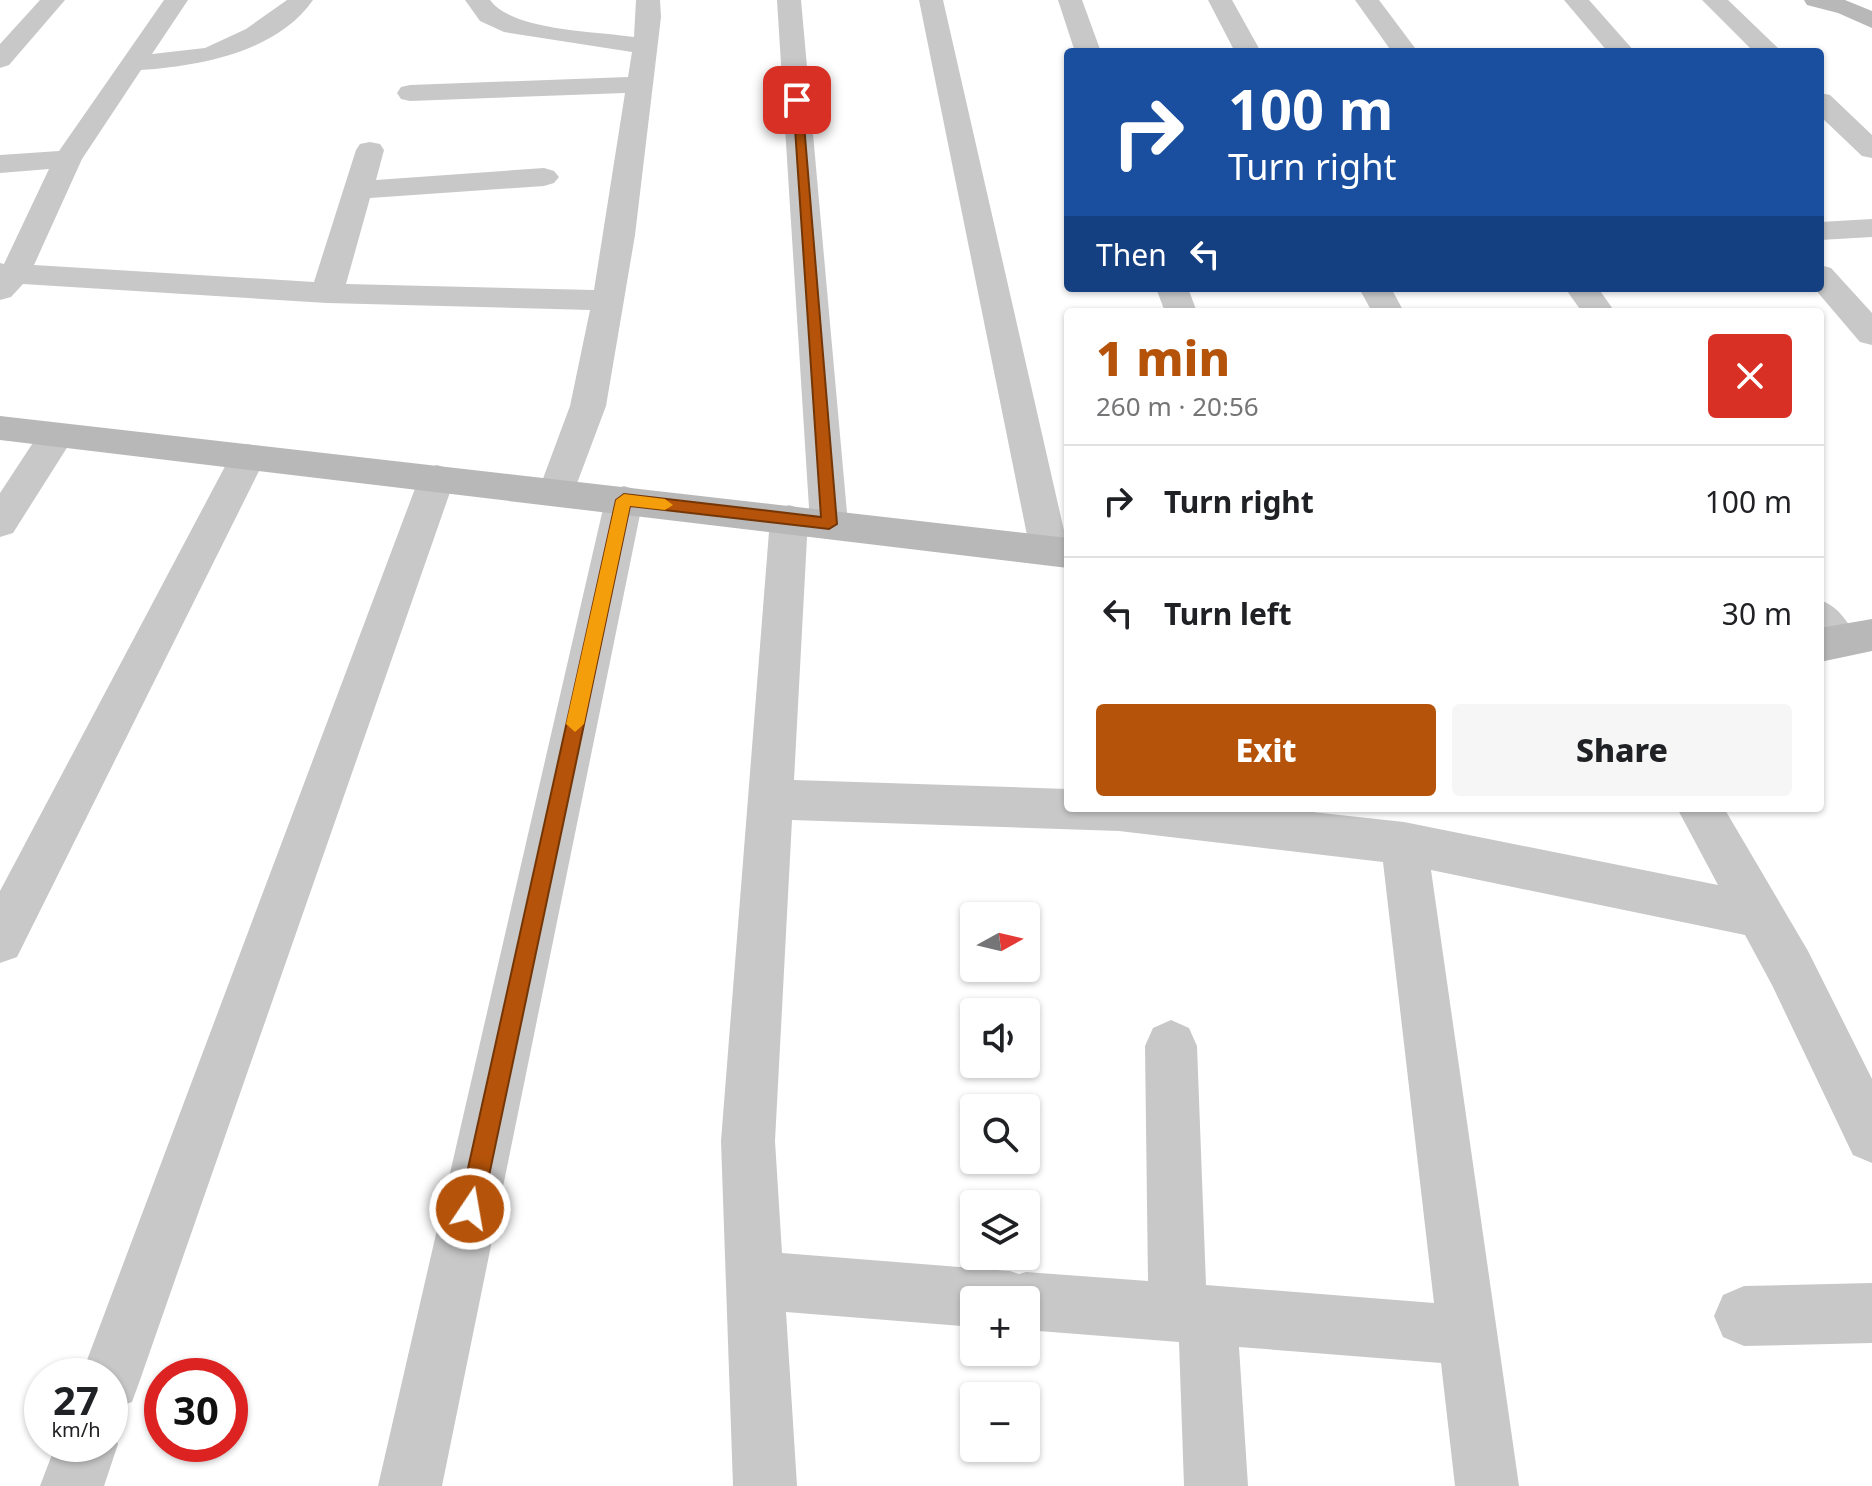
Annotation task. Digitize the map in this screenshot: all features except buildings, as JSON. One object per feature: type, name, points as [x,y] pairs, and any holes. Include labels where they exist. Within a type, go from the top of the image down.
[{"type":"street","points":[[0,60],[53,0]]},
{"type":"street","points":[[176,0],[68,159],[5,279],[327,293],[608,300]]},
{"type":"street","points":[[133,63],[205,56],[263,28],[301,0]]},
{"type":"street","points":[[477,0],[489,16],[513,27],[645,46]]},
{"type":"street","points":[[557,492],[588,406],[608,300],[640,85],[648,0]]},
{"type":"street","points":[[765,1486],[748,1141],[770,799],[809,521],[789,0]]},
{"type":"street","points":[[0,428],[1058,552],[931,0]]},
{"type":"street","points":[[1070,0],[1087,48]]},
{"type":"street","points":[[1220,0],[1246,48]]},
{"type":"street","points":[[1367,0],[1402,48]]},
{"type":"street","points":[[1576,0],[1618,48]]},
{"type":"street","points":[[1714,0],[1765,48]]},
{"type":"street","points":[[1816,0],[1847,8],[1872,21]]},
{"type":"street","points":[[410,93],[640,85]]},
{"type":"street","points":[[1824,105],[1872,150]]},
{"type":"street","points":[[327,293],[370,150]]},
{"type":"street","points":[[0,164],[68,159]]},
{"type":"street","points":[[358,190],[544,177]]},
{"type":"street","points":[[1824,231],[1872,228]]},
{"type":"street","points":[[1824,280],[1872,334]]},
{"type":"street","points":[[0,523],[57,435]]},
{"type":"street","points":[[0,940],[248,457]]},
{"type":"street","points":[[118,1358],[437,478]]},
{"type":"street","points":[[410,1486],[624,500]]},
{"type":"street","points":[[770,799],[1064,809]]},
{"type":"street","points":[[1128,812],[1404,843],[1761,916]]},
{"type":"street","points":[[1702,812],[1790,968],[1872,1136]]},
{"type":"street","points":[[1404,843],[1487,1486]]},
{"type":"street","points":[[1171,1046],[1193,1314],[1216,1486]]},
{"type":"street","points":[[755,1280],[960,1296]]},
{"type":"street","points":[[1040,1302],[1468,1335]]},
{"type":"street","points":[[1744,1316],[1872,1313]]},
{"type":"street","points":[[72,1486],[81,1462]]},
{"type":"slow traffic","points":[[575,724],[624,500],[665,505]]},
{"type":"route","points":[[470,1209],[624,500],[829,524],[797,100]]}]
